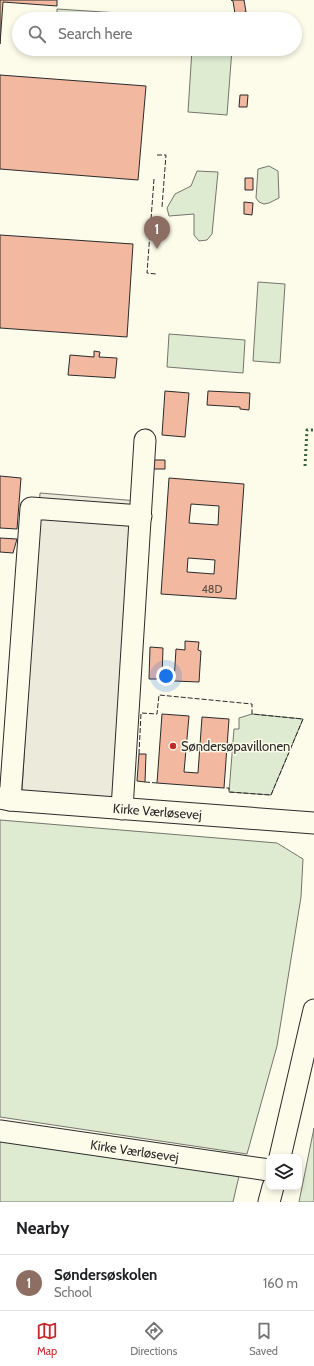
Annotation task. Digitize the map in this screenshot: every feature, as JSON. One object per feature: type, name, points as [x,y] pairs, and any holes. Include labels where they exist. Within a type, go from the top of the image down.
[{"type":"street","points":[[122,809],[145,440]]},
{"type":"street","points":[[5,799],[31,508],[141,516]]},
{"type":"street","name":"Kirke Værløsevej","points":[[5,799],[314,823]]},
{"type":"street","points":[[281,1154],[314,1010]]},
{"type":"street","name":"Kirke Værløsevej","points":[[0,1131],[266,1170]]},
{"type":"street","points":[[269,1202],[272,1190]]},
{"type":"green space","points":[[57,9],[103,12],[57,12]]},
{"type":"green space","points":[[192,56],[231,56],[227,115],[188,112]]},
{"type":"green space","points":[[269,166],[278,171],[279,198],[264,204],[259,202],[256,198],[258,169]]},
{"type":"green space","points":[[197,171],[218,172],[212,234],[207,240],[199,241],[194,235],[194,214],[169,216],[167,208],[175,194],[191,186]]},
{"type":"green space","points":[[258,282],[285,284],[280,363],[253,361]]},
{"type":"green space","points":[[169,334],[245,340],[243,373],[167,367]]},
{"type":"green space","points":[[252,714],[303,719],[271,795],[229,792],[234,729],[239,729],[239,718]]},
{"type":"green space","points":[[0,820],[277,843],[303,859],[301,897],[277,1046],[247,1154],[0,1117]]},
{"type":"green space","points":[[314,1128],[314,1202],[299,1202]]},
{"type":"green space","points":[[0,1139],[239,1176],[233,1202],[0,1202]]},
{"type":"shaded area","points":[[40,493],[138,501],[115,801],[22,791]]},
{"type":"building","points":[[0,0],[57,0],[57,6],[3,2],[0,44]]},
{"type":"building","points":[[231,0],[244,0],[246,12],[235,12],[233,1]]},
{"type":"building","points":[[0,75],[146,86],[138,180],[0,169]]},
{"type":"building","points":[[240,95],[248,95],[247,107],[239,107]]},
{"type":"building","points":[[245,178],[253,178],[253,190],[245,190]]},
{"type":"building","points":[[244,202],[253,203],[252,215],[244,214]]},
{"type":"building","points":[[0,235],[133,244],[127,337],[0,328]]},
{"type":"building","points":[[94,351],[100,352],[99,357],[117,358],[115,378],[68,375],[70,355],[94,357]]},
{"type":"building","points":[[165,391],[189,393],[185,437],[162,435]]},
{"type":"building","points":[[208,391],[250,393],[249,410],[240,409],[240,407],[207,405]]},
{"type":"building","points":[[153,460],[165,460],[165,469],[152,469]]},
{"type":"building","points":[[0,476],[21,478],[17,529],[0,528]]},
{"type":"building","points":[[169,478],[244,484],[236,599],[161,594]],"holes":[[[191,504],[219,506],[218,525],[189,523]],[[188,558],[215,560],[214,574],[187,572]]]},
{"type":"building","points":[[0,538],[17,539],[13,553],[0,552]]},
{"type":"building","points":[[185,641],[199,642],[198,650],[201,651],[199,682],[174,681],[176,649],[185,650]]},
{"type":"building","points":[[150,647],[163,648],[162,679],[149,679]]},
{"type":"building","name":"Søndersøpavillonen","points":[[162,714],[189,716],[184,772],[198,773],[202,717],[229,719],[224,788],[157,783]]},
{"type":"building","points":[[139,754],[146,754],[145,782],[137,781]]},
{"type":"hedge","points":[[305,466],[307,430],[314,430]]},
{"type":"fence","points":[[157,155],[166,155],[162,207]]},
{"type":"fence","points":[[154,179],[147,273],[156,274]]},
{"type":"fence","points":[[139,754],[141,713],[157,714],[159,695],[252,704],[252,714],[303,719],[271,795],[229,792],[229,788],[224,788]]},
{"type":"fence","points":[[145,782],[157,783]]},
{"type":"place","name":"Søndersøskolen","points":[[157,249]]},
{"type":"place","name":"Søndersøpavillonen","points":[[173,746]]}]
